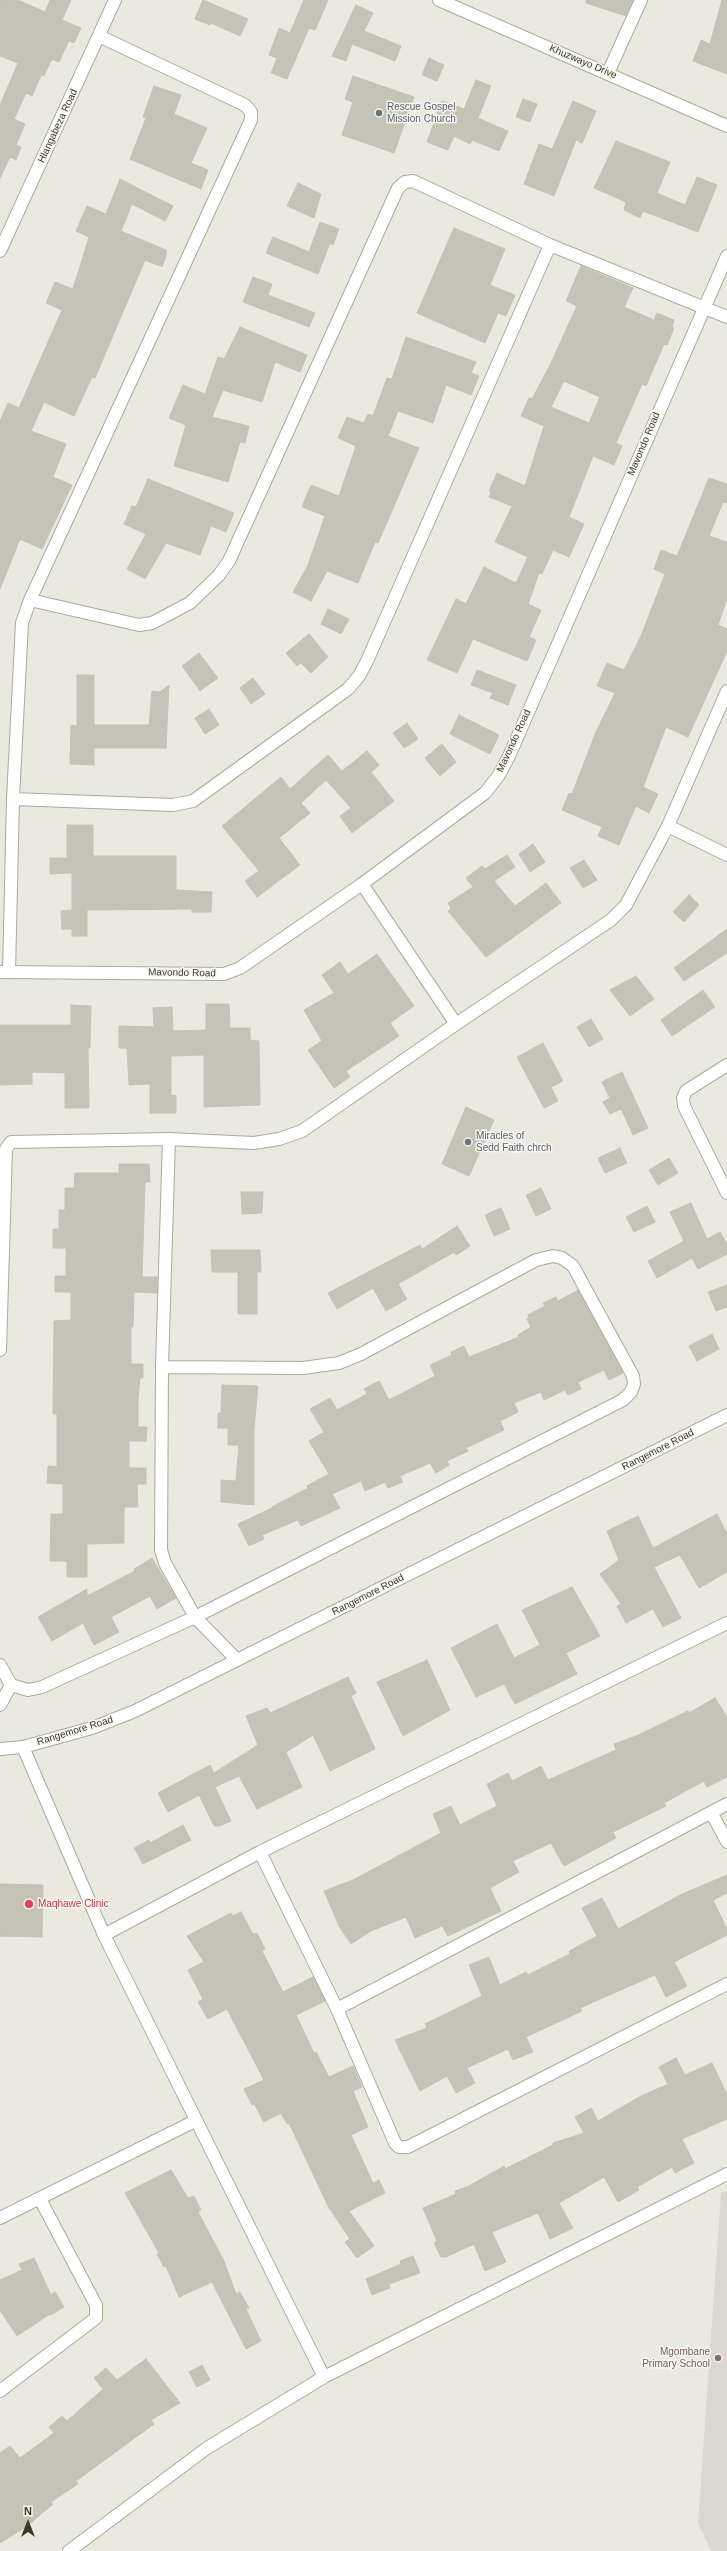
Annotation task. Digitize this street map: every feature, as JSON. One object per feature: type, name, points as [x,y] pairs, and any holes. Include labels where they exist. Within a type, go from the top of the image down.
[{"type":"street","name":"Hlangabeza Road","points":[[0,251],[115,0]]},
{"type":"street","name":"Khuzwayo Drive","points":[[439,0],[727,126]]},
{"type":"street","points":[[608,73],[641,0]]},
{"type":"street","points":[[4,972],[19,640],[22,623],[30,600],[251,120],[252,112],[245,105],[99,36]]},
{"type":"street","points":[[30,600],[139,625],[152,623],[190,603],[219,575],[229,561],[398,188],[405,182],[413,181],[550,245],[704,306],[727,317]]},
{"type":"street","points":[[13,799],[173,805],[193,801],[348,689],[359,676],[367,661],[550,245]]},
{"type":"street","name":"Mavondo Road","points":[[4,972],[224,974],[240,968],[362,884],[485,793],[499,775],[727,256]]},
{"type":"street","points":[[0,1350],[6,1150],[9,1144],[15,1140],[169,1139],[254,1143],[279,1139],[302,1131],[456,1024],[611,920],[626,905],[668,826],[727,691]]},
{"type":"street","points":[[668,826],[727,855]]},
{"type":"street","points":[[362,884],[456,1024]]},
{"type":"street","points":[[727,1065],[686,1091],[683,1098],[684,1106],[727,1193]]},
{"type":"street","points":[[169,1139],[162,1367],[161,1550],[166,1563],[196,1617],[237,1660]]},
{"type":"street","points":[[0,1665],[5,1678],[11,1685],[28,1690],[42,1687],[196,1617],[623,1400],[631,1392],[634,1384],[633,1376],[573,1266],[562,1258],[552,1256],[536,1260],[361,1354],[340,1363],[303,1368],[162,1367]]},
{"type":"street","name":"Rangemore Road","points":[[0,1749],[23,1747],[92,1728],[135,1711],[727,1415]]},
{"type":"street","points":[[104,1935],[260,1852],[727,1623]]},
{"type":"street","points":[[0,1704],[11,1685]]},
{"type":"street","points":[[23,1747],[104,1935],[324,2377]]},
{"type":"street","points":[[337,2009],[727,1804]]},
{"type":"street","points":[[711,1812],[727,1842]]},
{"type":"street","points":[[260,1852],[337,2009],[395,2143],[402,2148],[408,2147],[727,1984]]},
{"type":"street","points":[[0,2218],[196,2121]]},
{"type":"street","points":[[69,2551],[207,2448],[324,2377],[727,2174]]},
{"type":"street","points":[[0,2392],[96,2318],[96,2305],[40,2199]]},
{"type":"shaded area","name":"Mgombane Primary School","points":[[727,2191],[727,2551],[711,2551],[698,2523],[721,2193]]},
{"type":"building","points":[[0,0],[18,0],[45,12],[50,0],[71,0],[62,20],[81,28],[74,43],[69,41],[59,62],[52,59],[44,76],[41,75],[32,96],[26,93],[14,119],[25,124],[16,145],[21,147],[16,160],[10,157],[0,178],[0,105],[18,63],[0,56]]},
{"type":"building","points":[[203,0],[248,19],[240,36],[211,23],[210,25],[195,19]]},
{"type":"building","points":[[304,0],[328,0],[315,30],[309,28],[287,79],[271,73],[277,58],[269,55],[279,28],[290,33]]},
{"type":"building","points":[[586,0],[633,0],[626,16],[586,3]]},
{"type":"building","points":[[722,0],[727,0],[727,74],[693,61],[701,40],[710,44]]},
{"type":"building","points":[[356,5],[373,13],[364,31],[401,46],[395,61],[352,44],[346,61],[332,56]]},
{"type":"building","points":[[429,58],[444,65],[437,81],[422,75]]},
{"type":"building","name":"Rescue Gospel Mission Church","points":[[353,76],[414,97],[394,153],[342,135],[353,102],[345,99]]},
{"type":"building","points":[[476,80],[491,86],[478,118],[508,131],[499,151],[472,140],[470,144],[454,136],[448,150],[427,142],[442,101],[464,109]]},
{"type":"building","points":[[154,86],[181,95],[174,114],[207,128],[191,163],[208,170],[201,189],[130,159],[146,118],[143,117]]},
{"type":"building","points":[[523,99],[537,104],[530,122],[516,117]]},
{"type":"building","points":[[573,101],[596,111],[582,143],[576,140],[554,196],[524,184],[539,144],[552,149]]},
{"type":"building","points":[[616,141],[670,162],[657,193],[685,205],[697,177],[717,185],[698,232],[643,211],[640,218],[624,210],[626,202],[594,188]]},
{"type":"building","points":[[120,179],[173,206],[165,221],[132,204],[121,231],[166,250],[166,256],[162,267],[145,260],[95,378],[92,377],[74,416],[44,402],[31,431],[66,444],[53,477],[72,485],[42,549],[20,539],[0,589],[0,421],[8,403],[19,408],[62,310],[46,303],[55,282],[73,289],[89,237],[76,231],[87,206],[106,214]]},
{"type":"building","points":[[298,183],[321,194],[314,218],[287,206]]},
{"type":"building","points":[[320,222],[339,229],[333,245],[330,243],[318,274],[266,253],[273,237],[309,252]]},
{"type":"building","points":[[454,228],[505,249],[490,285],[515,295],[506,316],[498,313],[485,343],[417,313]]},
{"type":"building","points":[[581,266],[633,288],[624,307],[654,320],[657,313],[674,320],[672,327],[674,328],[667,345],[664,344],[646,386],[642,384],[616,443],[622,446],[614,465],[593,456],[569,517],[584,524],[569,557],[553,550],[542,574],[539,573],[528,604],[541,610],[529,637],[536,640],[527,661],[473,639],[457,673],[427,660],[456,599],[466,604],[484,567],[516,583],[528,557],[495,542],[512,506],[489,497],[491,492],[489,491],[497,473],[525,486],[544,426],[521,416],[529,398],[532,399],[550,365],[577,306],[566,301]],"holes":[[[564,381],[600,397],[589,423],[551,407]]]},
{"type":"building","points":[[253,277],[272,284],[268,295],[315,313],[309,327],[243,302]]},
{"type":"building","points":[[240,327],[307,355],[300,372],[275,362],[262,402],[223,390],[212,417],[249,426],[245,443],[240,442],[228,482],[174,466],[186,425],[169,418],[183,385],[205,394],[218,357],[224,359]]},
{"type":"building","points":[[406,337],[476,362],[471,373],[479,376],[471,395],[446,385],[433,423],[398,411],[388,436],[419,448],[378,543],[375,542],[358,583],[327,571],[311,601],[293,592],[308,565],[325,516],[302,507],[311,485],[339,496],[356,446],[338,438],[347,417],[364,423],[368,414],[373,416],[387,378],[392,379]]},
{"type":"building","points":[[709,478],[727,484],[727,503],[723,502],[709,536],[727,542],[727,598],[718,625],[727,629],[727,651],[688,737],[666,727],[643,787],[658,794],[649,813],[636,806],[619,845],[598,836],[602,827],[562,810],[569,793],[572,794],[596,732],[615,693],[597,686],[607,663],[624,670],[641,636],[665,574],[654,569],[661,550],[677,556]]},
{"type":"building","points":[[148,479],[234,513],[226,532],[211,526],[200,555],[166,543],[145,579],[127,569],[146,534],[124,524],[132,506],[136,507]]},
{"type":"building","points":[[328,609],[349,619],[341,634],[321,624]]},
{"type":"building","points":[[309,634],[328,657],[311,673],[301,663],[297,666],[286,653]]},
{"type":"building","points":[[199,653],[218,678],[200,691],[182,666]]},
{"type":"building","points":[[477,670],[516,685],[508,705],[490,698],[493,693],[471,685]]},
{"type":"building","points":[[77,675],[94,675],[94,725],[149,725],[152,691],[160,692],[169,685],[166,748],[94,748],[94,765],[70,764],[71,725],[77,726]]},
{"type":"building","points":[[253,678],[265,694],[251,704],[240,688]]},
{"type":"building","points":[[209,709],[219,725],[205,734],[195,718]]},
{"type":"building","points":[[459,715],[499,735],[490,754],[450,734]]},
{"type":"building","points":[[407,723],[418,739],[404,748],[393,733]]},
{"type":"building","points":[[442,744],[456,762],[440,776],[425,758]]},
{"type":"building","points":[[367,751],[379,765],[371,772],[394,801],[352,833],[340,816],[351,808],[326,780],[301,803],[310,813],[279,838],[300,865],[257,897],[245,881],[259,871],[222,826],[281,777],[290,789],[328,755],[342,771]]},
{"type":"building","points":[[67,825],[93,825],[93,856],[176,856],[176,890],[212,892],[211,912],[192,912],[192,909],[87,910],[87,936],[72,936],[72,929],[62,929],[61,911],[72,910],[72,873],[50,874],[50,858],[67,858]]},
{"type":"building","points":[[533,844],[545,862],[530,872],[519,854]]},
{"type":"building","points":[[507,855],[515,867],[494,881],[515,906],[546,883],[561,903],[486,957],[448,911],[451,908],[448,903],[473,887],[466,878],[482,866],[485,869]]},
{"type":"building","points":[[584,860],[597,880],[583,888],[570,868]]},
{"type":"building","points":[[689,895],[699,905],[684,922],[673,912]]},
{"type":"building","points":[[727,929],[727,953],[684,981],[674,968]]},
{"type":"building","points":[[377,954],[414,1006],[390,1023],[399,1036],[346,1071],[350,1077],[334,1088],[308,1050],[322,1041],[304,1010],[334,993],[322,975],[340,962],[348,974]]},
{"type":"building","points":[[636,976],[654,999],[630,1016],[610,990]]},
{"type":"building","points":[[703,990],[715,1007],[672,1036],[661,1020]]},
{"type":"building","points":[[206,1004],[229,1004],[230,1028],[250,1028],[250,1040],[259,1041],[260,1105],[204,1107],[204,1055],[171,1056],[171,1095],[176,1096],[176,1113],[150,1113],[150,1084],[129,1085],[127,1048],[119,1048],[119,1026],[154,1027],[153,1008],[172,1007],[173,1031],[206,1030]]},
{"type":"building","points":[[71,1005],[91,1006],[90,1048],[88,1048],[89,1108],[65,1108],[65,1073],[32,1072],[32,1084],[0,1085],[0,1025],[71,1025]]},
{"type":"building","points":[[591,1019],[603,1039],[589,1047],[577,1027]]},
{"type":"building","points":[[543,1043],[563,1081],[551,1087],[558,1101],[544,1108],[517,1057]]},
{"type":"building","points":[[622,1072],[648,1128],[633,1135],[621,1109],[610,1114],[603,1102],[610,1098],[602,1082]]},
{"type":"building","name":"Miracles of Sedd Faith chrch","points":[[466,1107],[494,1120],[469,1176],[442,1164]]},
{"type":"building","points":[[620,1148],[627,1163],[605,1173],[598,1158]]},
{"type":"building","points":[[669,1158],[678,1173],[658,1185],[649,1170]]},
{"type":"building","points":[[119,1164],[149,1164],[150,1182],[145,1182],[142,1277],[157,1277],[157,1293],[134,1292],[133,1327],[131,1327],[131,1364],[143,1364],[143,1378],[140,1378],[138,1399],[138,1427],[147,1427],[146,1441],[129,1441],[129,1468],[146,1468],[146,1484],[137,1484],[138,1507],[124,1507],[124,1543],[87,1544],[87,1577],[67,1577],[67,1561],[50,1561],[51,1514],[63,1514],[63,1484],[47,1483],[48,1466],[57,1467],[57,1414],[53,1414],[54,1321],[71,1320],[71,1292],[55,1292],[55,1276],[66,1276],[66,1248],[53,1248],[53,1229],[59,1229],[59,1210],[65,1210],[65,1188],[74,1188],[75,1173],[119,1173]]},
{"type":"building","points":[[541,1188],[551,1209],[536,1216],[526,1195]]},
{"type":"building","points":[[241,1192],[263,1192],[262,1213],[242,1214]]},
{"type":"building","points":[[691,1203],[707,1239],[720,1232],[727,1244],[727,1254],[698,1269],[692,1258],[657,1278],[648,1261],[684,1241],[670,1212]]},
{"type":"building","points":[[647,1206],[655,1222],[634,1232],[626,1217]]},
{"type":"building","points":[[501,1208],[510,1229],[494,1236],[485,1215]]},
{"type":"building","points":[[457,1226],[470,1246],[456,1255],[454,1252],[398,1284],[407,1299],[386,1311],[373,1288],[337,1309],[328,1293],[420,1245],[422,1249]]},
{"type":"building","points":[[211,1250],[260,1250],[261,1272],[257,1272],[257,1314],[238,1314],[238,1272],[212,1272]]},
{"type":"building","points":[[727,1285],[727,1307],[716,1311],[708,1292]]},
{"type":"building","points":[[578,1290],[623,1373],[609,1380],[604,1370],[578,1382],[581,1389],[568,1395],[565,1390],[544,1400],[541,1392],[514,1403],[518,1412],[500,1421],[504,1430],[466,1448],[468,1451],[447,1461],[449,1465],[436,1473],[430,1463],[400,1476],[403,1482],[388,1488],[385,1482],[365,1491],[361,1481],[332,1494],[340,1508],[301,1526],[298,1520],[262,1535],[264,1539],[249,1546],[238,1524],[274,1507],[272,1507],[308,1488],[307,1486],[329,1474],[309,1441],[324,1432],[310,1409],[330,1398],[337,1410],[367,1394],[364,1389],[379,1381],[389,1400],[435,1376],[430,1365],[452,1355],[451,1352],[464,1346],[469,1357],[519,1337],[518,1335],[531,1327],[527,1319],[529,1318],[528,1315],[545,1306],[543,1303],[556,1297],[558,1301]]},
{"type":"building","points":[[712,1334],[719,1349],[697,1361],[689,1346]]},
{"type":"building","points":[[222,1385],[258,1386],[254,1429],[254,1505],[221,1502],[221,1480],[236,1481],[239,1445],[228,1445],[228,1428],[218,1428],[218,1413],[221,1413]]},
{"type":"building","points":[[717,1514],[727,1534],[727,1572],[699,1588],[680,1555],[654,1567],[681,1618],[663,1627],[653,1609],[626,1623],[617,1606],[621,1604],[600,1574],[619,1560],[607,1531],[638,1516],[653,1548]]},
{"type":"building","points":[[152,1558],[176,1598],[157,1609],[150,1596],[111,1617],[119,1632],[94,1645],[83,1623],[52,1641],[38,1617],[87,1589],[87,1596],[135,1571],[134,1569]]},
{"type":"building","points":[[572,1587],[600,1636],[566,1653],[577,1674],[515,1704],[504,1684],[476,1697],[451,1648],[497,1624],[514,1658],[540,1645],[522,1610]]},
{"type":"building","points":[[427,1660],[450,1710],[403,1736],[377,1682]]},
{"type":"building","points":[[348,1677],[356,1693],[351,1696],[375,1749],[330,1771],[313,1735],[286,1752],[302,1787],[257,1809],[239,1776],[215,1787],[231,1821],[220,1826],[214,1826],[199,1795],[168,1812],[158,1793],[210,1765],[214,1773],[258,1745],[246,1716],[267,1708],[270,1713]]},
{"type":"building","points":[[715,1698],[727,1717],[727,1777],[707,1787],[704,1781],[664,1803],[666,1806],[613,1832],[616,1838],[564,1866],[551,1843],[513,1861],[519,1872],[490,1888],[501,1911],[448,1936],[442,1926],[415,1938],[406,1917],[371,1931],[351,1944],[339,1926],[324,1891],[353,1880],[441,1833],[433,1814],[451,1806],[460,1825],[497,1806],[487,1784],[508,1773],[512,1781],[541,1766],[548,1780],[616,1750],[614,1744],[636,1736],[688,1711],[689,1713]]},
{"type":"building","points":[[183,1825],[191,1840],[143,1864],[134,1848],[149,1840],[150,1843]]},
{"type":"building","points":[[727,1875],[727,1893],[713,1900],[727,1929],[727,1935],[674,1962],[687,1986],[666,1997],[655,1975],[580,2008],[582,2011],[526,2037],[533,2052],[513,2060],[508,2049],[467,2068],[475,2083],[456,2093],[447,2076],[420,2091],[395,2040],[427,2028],[425,2024],[482,1996],[469,1965],[489,1957],[500,1985],[526,1972],[528,1975],[570,1954],[569,1951],[597,1936],[582,1908],[602,1898],[618,1929],[682,1894]]},
{"type":"building","name":"Maqhawe Clinic","points":[[0,1884],[43,1885],[42,1937],[0,1936]]},
{"type":"building","points":[[241,1912],[253,1934],[257,1933],[265,1949],[262,1951],[283,1992],[313,1977],[325,2001],[296,2015],[314,2053],[316,2052],[329,2077],[353,2066],[362,2087],[353,2091],[368,2127],[351,2135],[373,2183],[379,2180],[385,2193],[349,2211],[374,2246],[357,2258],[345,2242],[350,2239],[328,2206],[289,2123],[287,2124],[281,2113],[264,2122],[254,2104],[252,2105],[244,2089],[264,2080],[227,2009],[208,2019],[198,2002],[203,1999],[188,1970],[204,1962],[187,1936],[231,1913],[233,1916]]},
{"type":"building","points":[[676,2058],[685,2075],[712,2063],[727,2095],[727,2119],[682,2139],[694,2163],[675,2173],[672,2167],[637,2187],[639,2190],[618,2202],[604,2177],[559,2203],[573,2228],[550,2239],[538,2213],[492,2232],[506,2262],[485,2271],[474,2244],[446,2257],[441,2257],[434,2243],[437,2241],[423,2208],[456,2194],[455,2191],[469,2186],[504,2166],[505,2169],[553,2145],[553,2143],[584,2133],[575,2117],[591,2108],[598,2121],[641,2096],[668,2084],[659,2067]]},
{"type":"building","points":[[171,2170],[188,2198],[194,2196],[201,2210],[198,2212],[224,2261],[236,2294],[240,2292],[249,2308],[246,2309],[261,2341],[246,2349],[212,2282],[179,2297],[166,2266],[164,2267],[157,2254],[159,2253],[125,2193]]},
{"type":"building","points":[[413,2256],[420,2273],[389,2284],[390,2288],[372,2295],[366,2279],[401,2264],[400,2261]]},
{"type":"building","points":[[34,2258],[51,2295],[55,2292],[64,2307],[51,2315],[50,2314],[17,2336],[0,2310],[0,2280],[22,2270],[19,2264]]},
{"type":"building","points":[[146,2359],[180,2403],[151,2420],[154,2424],[76,2481],[78,2484],[51,2502],[53,2504],[27,2526],[0,2543],[0,2453],[10,2446],[20,2458],[54,2433],[49,2427],[62,2416],[67,2421],[103,2389],[94,2378],[106,2368],[117,2380]]},
{"type":"building","points":[[202,2365],[210,2380],[197,2387],[189,2372]]},
{"type":"place","name":"Rescue Gospel Mission Church","points":[[379,113]]},
{"type":"place","name":"Miracles of Sedd Faith chrch","points":[[468,1142]]},
{"type":"place","name":"Maqhawe Clinic","points":[[29,1904]]},
{"type":"place","name":"Mgombane Primary School","points":[[718,2358]]}]
